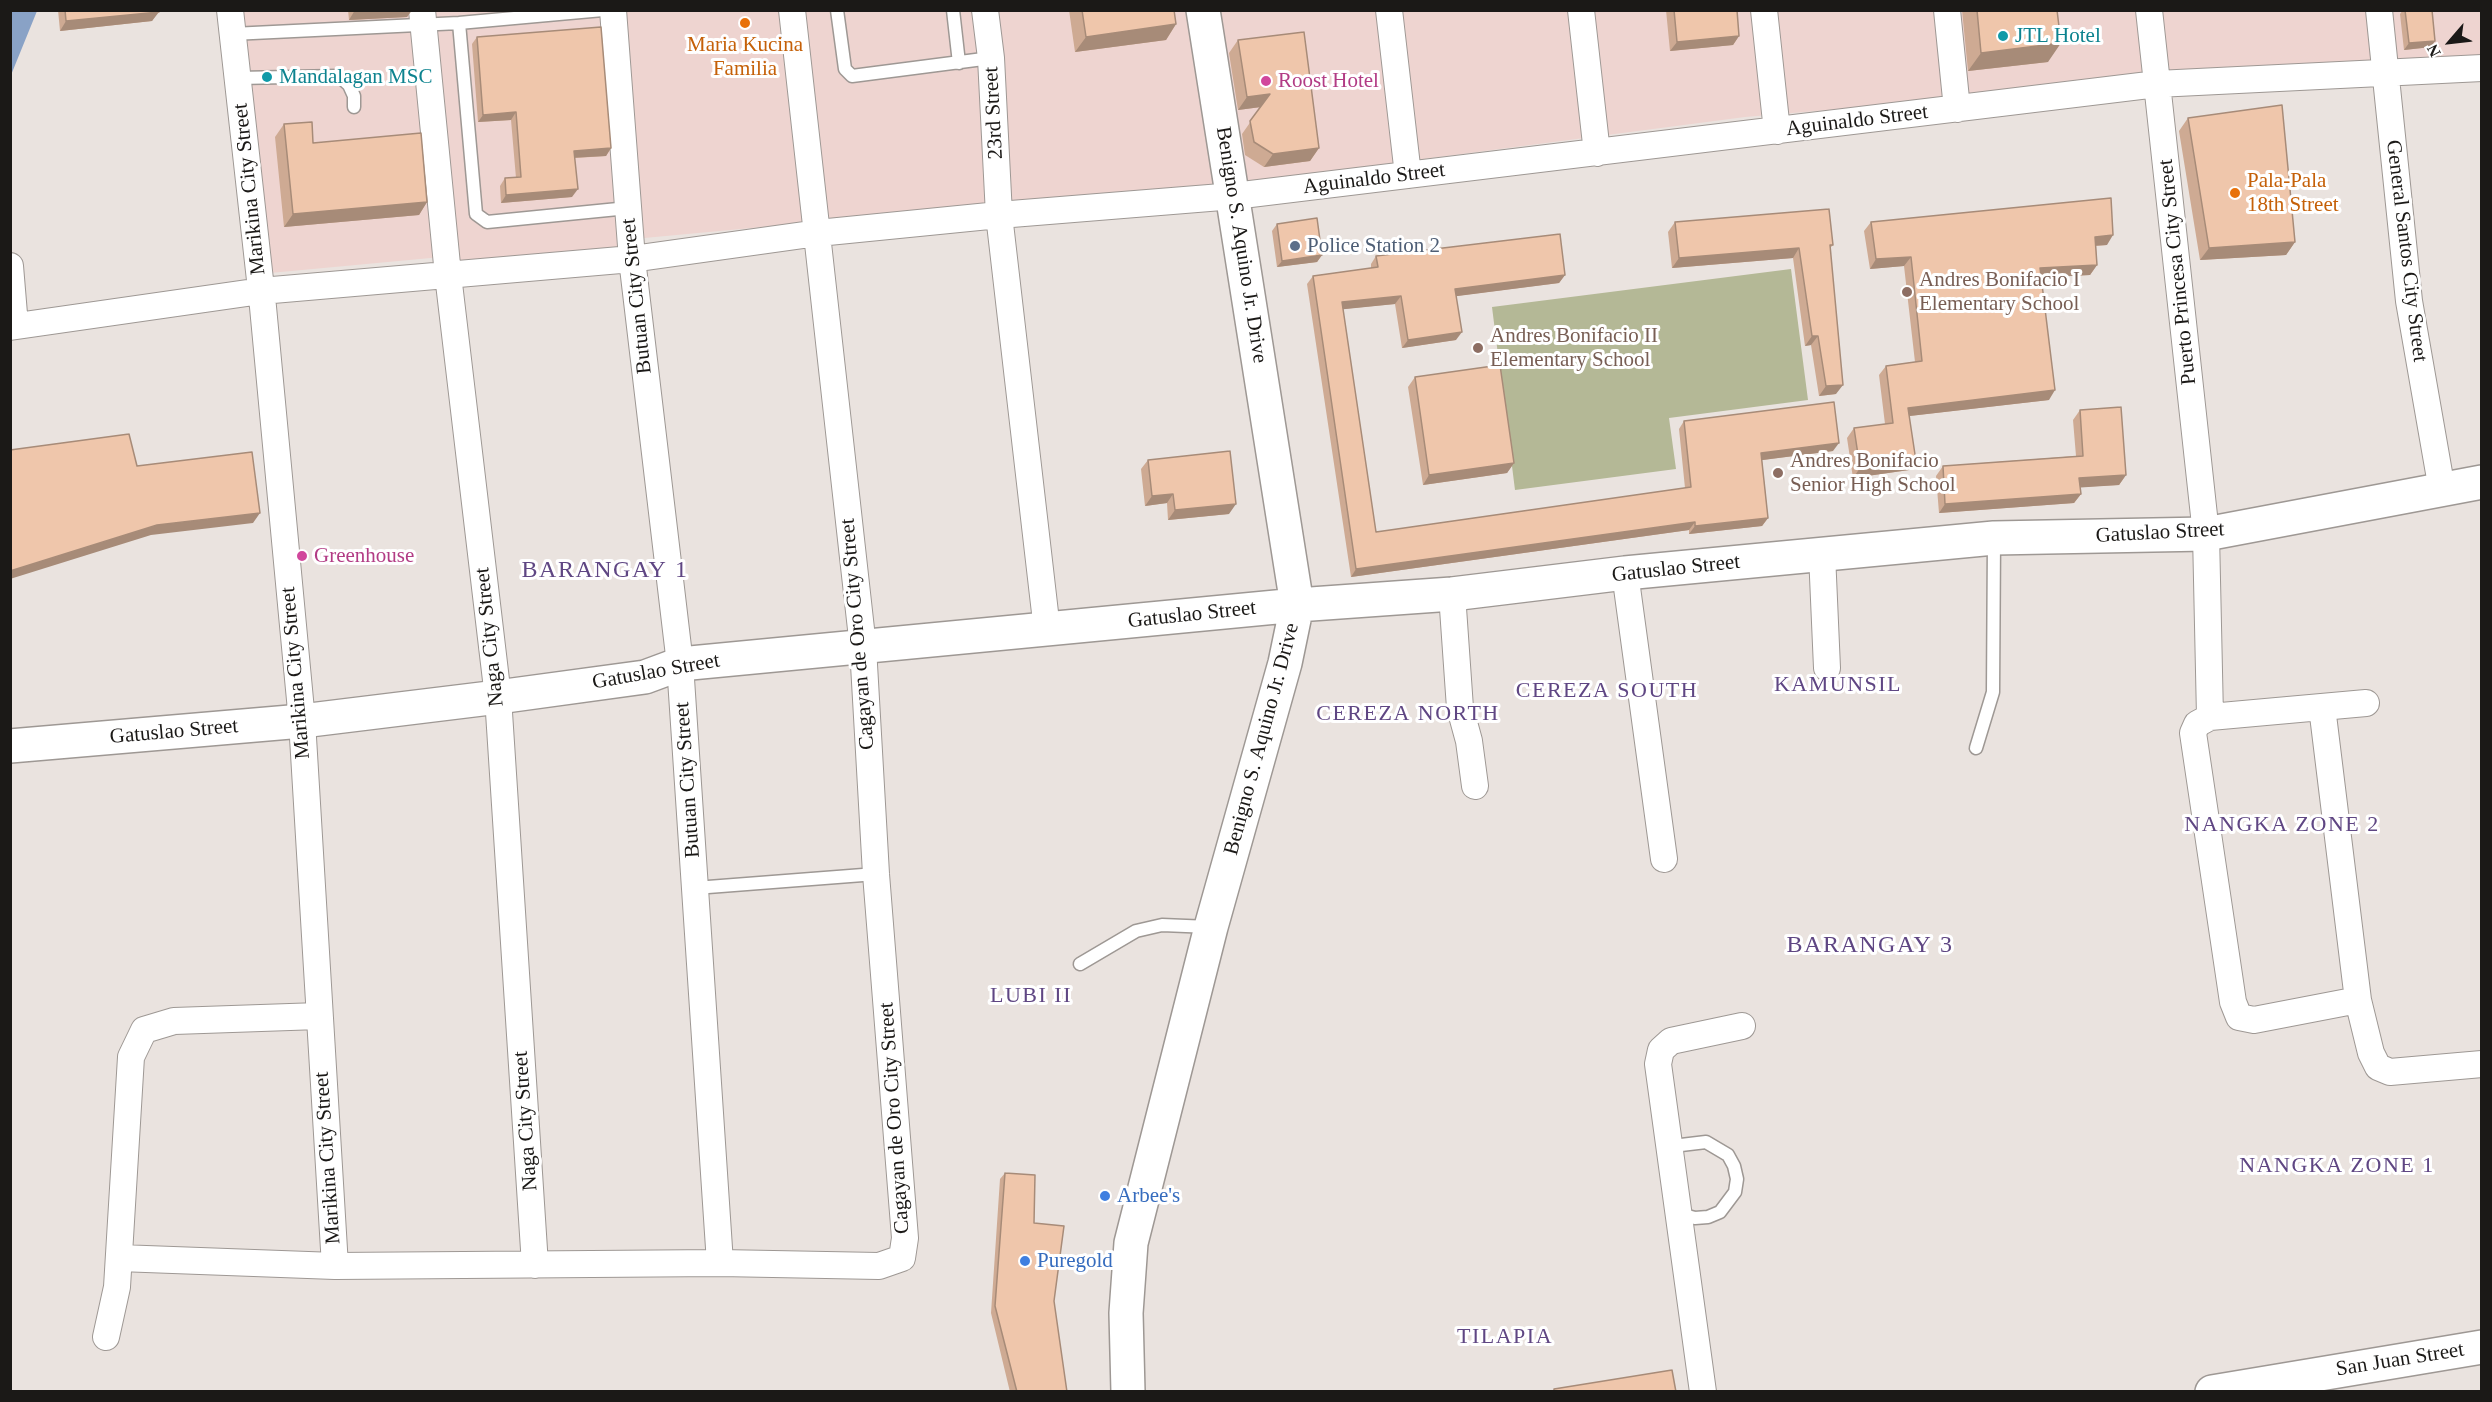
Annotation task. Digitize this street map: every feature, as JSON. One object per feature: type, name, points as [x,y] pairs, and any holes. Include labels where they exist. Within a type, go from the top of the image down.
[{"type":"street","name":"Butuan City Street","points":[[612,10],[632,259],[680,664],[720,1263]]},
{"type":"street","name":"Cagayan de Oro City Street","points":[[720,1263],[879,1266],[902,1258],[904,1238],[876,874],[862,647],[792,10]]},
{"type":"street","name":"23rd Street","points":[[985,10],[991,58],[999,215],[1047,630]]},
{"type":"street","name":"Benigno S. Aquino Jr. Drive","points":[[1128,1392],[1125,1313],[1131,1243],[1211,927],[1285,663],[1297,605],[1203,10]]},
{"type":"street","points":[[1389,10],[1408,176]]},
{"type":"street","points":[[1581,10],[1597,153]]},
{"type":"street","points":[[1764,10],[1777,130]]},
{"type":"street","points":[[1947,10],[1957,109]]},
{"type":"street","name":"Puerto Princesa City Street","points":[[2149,10],[2206,534],[2210,717]]},
{"type":"street","name":"General Santos City Street","points":[[2379,10],[2409,301],[2442,490]]},
{"type":"street","name":"Naga City Street","points":[[423,17],[448,275],[498,697],[535,1265]]},
{"type":"street","name":"Marikina City Street","points":[[231,22],[261,291],[302,721],[335,1266]]},
{"type":"street","name":"Aguinaldo Street","points":[[13,327],[261,291],[632,259],[818,233],[999,215],[1234,196],[2157,84],[2481,68]]},
{"type":"street","points":[[10,266],[13,327]]},
{"type":"street","name":"Gatuslao Street","points":[[10,746],[302,721],[645,677],[680,664],[1297,605],[1452,594],[1625,573],[1994,538],[2206,534],[2481,482]]},
{"type":"street","points":[[1822,554],[1827,668]]},
{"type":"street","points":[[1625,573],[1664,859]]},
{"type":"street","points":[[1452,594],[1460,708],[1469,741],[1475,786]]},
{"type":"street","points":[[2358,1000],[2254,1020],[2239,1017],[2233,1002],[2193,733],[2197,724],[2210,717],[2366,703]]},
{"type":"street","points":[[2322,708],[2358,1000],[2371,1053],[2378,1067],[2390,1072],[2481,1064]]},
{"type":"street","points":[[106,1337],[115,1304],[131,1057],[144,1030],[174,1021],[319,1016]]},
{"type":"street","points":[[1703,1392],[1658,1064],[1661,1050],[1671,1041],[1742,1026]]},
{"type":"street","points":[[119,1258],[335,1266],[720,1263]]},
{"type":"street","name":"San Juan Street","points":[[2212,1392],[2481,1347]]},
{"type":"lane","points":[[231,22],[423,17],[459,23],[603,10]]},
{"type":"lane","points":[[837,10],[845,69],[849,74],[991,58]]},
{"type":"lane","points":[[953,10],[960,63]]},
{"type":"lane","points":[[459,23],[476,214],[487,222],[628,208]]},
{"type":"lane","points":[[238,78],[339,76],[349,85],[354,96],[354,107]]},
{"type":"lane","points":[[1976,748],[1993,692],[1994,538]]},
{"type":"lane","points":[[695,888],[876,874]]},
{"type":"lane","points":[[1080,964],[1136,931],[1162,925],[1211,927]]},
{"type":"lane","points":[[1670,1155],[1681,1144],[1706,1142],[1728,1155],[1737,1179],[1735,1192],[1720,1212],[1708,1217],[1695,1218],[1680,1214]]},
{"type":"shaded area","points":[[2481,10],[2482,55],[1745,117],[1255,181],[623,240],[624,250],[453,262],[452,256],[270,273],[236,11]]},
{"type":"green space","points":[[1791,269],[1808,400],[1669,418],[1676,469],[1515,490],[1492,307]]},
{"type":"water","points":[[10,11],[37,11],[11,75]]},
{"type":"building","points":[[65,10],[159,10],[159,12],[66,21]]},
{"type":"building","points":[[1082,10],[1174,10],[1176,24],[1086,37]]},
{"type":"building","points":[[1674,10],[1737,10],[1739,36],[1677,42]]},
{"type":"building","points":[[1977,10],[2057,10],[2061,43],[1981,53]]},
{"type":"building","points":[[2405,10],[2432,10],[2435,41],[2409,43]]},
{"type":"building","points":[[601,27],[611,148],[574,151],[578,189],[506,195],[505,178],[521,177],[516,112],[483,115],[477,37]]},
{"type":"building","name":"Roost Hotel","points":[[1304,32],[1319,148],[1273,154],[1254,142],[1250,121],[1270,94],[1247,97],[1238,40]]},
{"type":"building","name":"Pala-Pala 18th Street","points":[[2282,105],[2295,242],[2209,248],[2188,118]]},
{"type":"building","points":[[312,122],[313,143],[421,133],[427,202],[293,214],[284,124]]},
{"type":"building","points":[[2111,198],[2113,235],[2095,237],[2097,265],[2040,268],[2055,390],[1908,408],[1916,461],[1860,468],[1854,428],[1893,423],[1886,366],[1922,361],[1911,257],[1876,259],[1871,222]]},
{"type":"building","points":[[1829,209],[1833,245],[1830,245],[1843,385],[1826,386],[1818,336],[1812,336],[1799,248],[1679,258],[1675,222]]},
{"type":"building","name":"Police Station 2","points":[[1317,218],[1322,255],[1282,261],[1277,224]]},
{"type":"building","points":[[1560,234],[1565,275],[1455,289],[1462,332],[1408,340],[1401,296],[1342,302],[1376,532],[1691,487],[1684,421],[1834,402],[1839,443],[1761,453],[1768,518],[1695,526],[1695,522],[1356,569],[1313,276],[1378,267],[1376,256]]},
{"type":"building","points":[[1500,365],[1514,463],[1429,475],[1415,377]]},
{"type":"building","points":[[2121,407],[2126,475],[2079,478],[2081,494],[1945,504],[1943,466],[2083,456],[2080,410]]},
{"type":"building","points":[[129,434],[137,466],[252,452],[260,513],[157,525],[10,571],[10,450]]},
{"type":"building","points":[[1230,451],[1236,504],[1175,510],[1173,494],[1152,496],[1148,460]]},
{"type":"building","name":"Puregold","points":[[1005,1173],[1035,1175],[1034,1223],[1064,1226],[1054,1301],[1067,1392],[1017,1392],[995,1306]]},
{"type":"building","points":[[1672,1370],[1676,1392],[1554,1392],[1554,1389]]},
{"type":"place","name":"Maria Kucina Familia","points":[[745,23]]},
{"type":"place","name":"JTL Hotel","points":[[2003,36]]},
{"type":"place","name":"Mandalagan MSC","points":[[267,77]]},
{"type":"place","name":"Roost Hotel","points":[[1266,81]]},
{"type":"place","name":"Pala-Pala 18th Street","points":[[2235,193]]},
{"type":"place","name":"Police Station 2","points":[[1295,246]]},
{"type":"place","name":"Andres Bonifacio I Elementary School","points":[[1907,292]]},
{"type":"place","name":"Andres Bonifacio II Elementary School","points":[[1478,348]]},
{"type":"place","name":"Andres Bonifacio Senior High School","points":[[1778,473]]},
{"type":"place","name":"Greenhouse","points":[[302,556]]},
{"type":"place","name":"Arbee's","points":[[1105,1196]]},
{"type":"place","name":"Puregold","points":[[1025,1261]]},
{"type":"district","name":"BARANGAY 1","points":[[605,571]]},
{"type":"district","name":"KAMUNSIL","points":[[1838,685]]},
{"type":"district","name":"CEREZA SOUTH","points":[[1607,691]]},
{"type":"district","name":"CEREZA NORTH","points":[[1408,714]]},
{"type":"district","name":"NANGKA ZONE 2","points":[[2282,825]]},
{"type":"district","name":"BARANGAY 3","points":[[1870,946]]},
{"type":"district","name":"LUBI II","points":[[1031,996]]},
{"type":"district","name":"NANGKA ZONE 1","points":[[2337,1166]]},
{"type":"district","name":"TILAPIA","points":[[1505,1337]]}]
